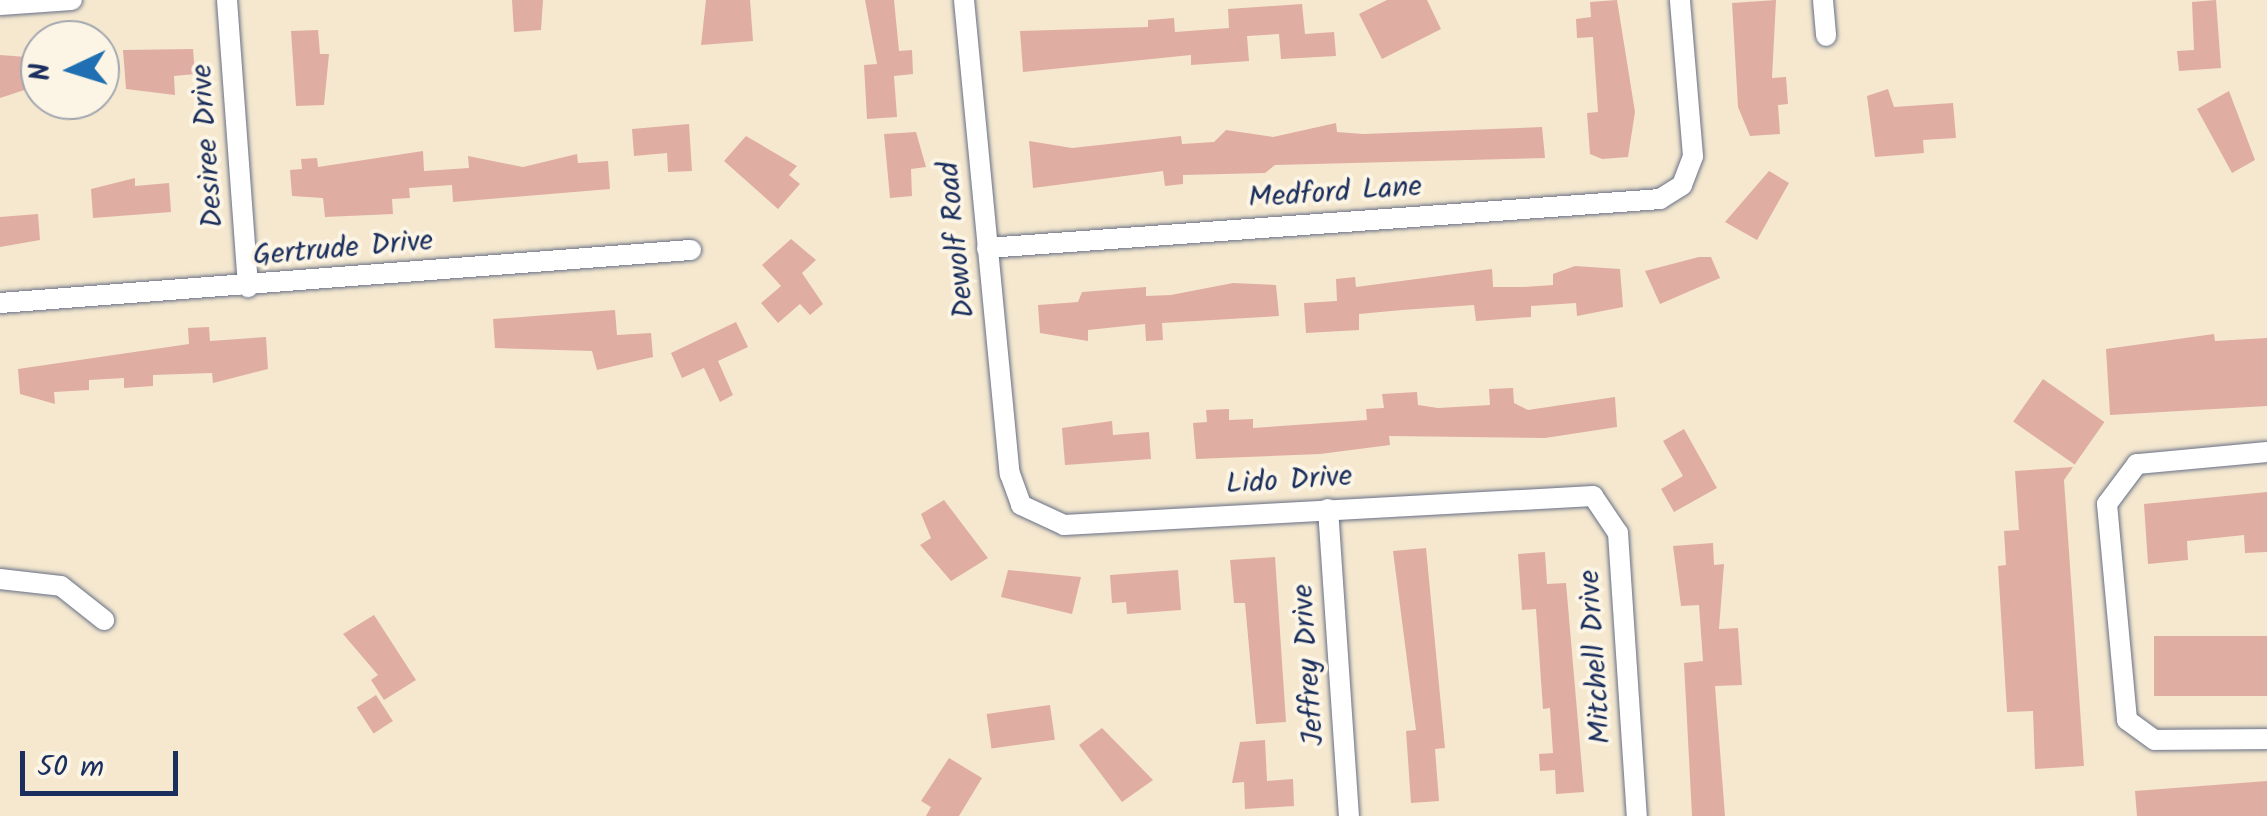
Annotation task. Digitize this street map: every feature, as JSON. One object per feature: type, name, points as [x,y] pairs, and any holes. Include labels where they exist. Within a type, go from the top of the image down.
[{"type":"street","points":[[0,5],[72,0]]},
{"type":"street","name":"Desiree Drive","points":[[227,0],[248,287]]},
{"type":"street","name":"Dewolf Road","points":[[964,0],[1010,474]]},
{"type":"street","name":"Medford Lane","points":[[987,248],[1652,201],[1682,185],[1693,150],[1680,0]]},
{"type":"street","points":[[1823,0],[1826,36]]},
{"type":"street","name":"Gertrude Drive","points":[[0,303],[248,287],[691,250]]},
{"type":"street","points":[[2267,452],[2137,464],[2107,504],[2128,720],[2154,740],[2267,739]]},
{"type":"street","name":"Lido Drive","points":[[1010,474],[1021,505],[1051,524],[1569,491],[1599,499]]},
{"type":"street","name":"Mitchell Drive","points":[[1599,499],[1618,533],[1637,816]]},
{"type":"street","name":"Jeffrey Drive","points":[[1328,509],[1349,816]]},
{"type":"street","points":[[0,580],[61,586],[104,620]]},
{"type":"building","points":[[512,0],[543,0],[541,30],[514,32]]},
{"type":"building","points":[[706,0],[750,0],[753,41],[701,45]]},
{"type":"building","points":[[865,0],[894,0],[899,51],[912,50],[913,74],[894,76],[897,117],[867,119],[864,65],[877,64]]},
{"type":"building","points":[[1387,0],[1427,0],[1441,29],[1382,59],[1359,14]]},
{"type":"building","points":[[1617,0],[1635,112],[1628,157],[1602,159],[1590,154],[1587,113],[1598,112],[1593,37],[1577,38],[1576,19],[1591,17],[1590,2]]},
{"type":"building","points":[[1776,0],[1772,78],[1786,77],[1788,104],[1778,105],[1780,134],[1750,136],[1738,107],[1732,3]]},
{"type":"building","points":[[2216,0],[2221,68],[2179,71],[2177,51],[2194,50],[2192,2]]},
{"type":"building","points":[[1302,4],[1305,34],[1334,32],[1336,56],[1281,59],[1279,34],[1247,36],[1249,61],[1191,65],[1191,55],[1023,72],[1020,31],[1148,27],[1148,20],[1174,18],[1175,32],[1229,28],[1228,9]]},
{"type":"building","points":[[318,30],[320,54],[329,54],[324,105],[296,106],[291,31]]},
{"type":"building","points":[[193,49],[195,74],[174,76],[175,95],[126,89],[123,50]]},
{"type":"building","points":[[0,55],[20,56],[20,92],[0,98]]},
{"type":"building","points":[[1888,89],[1894,107],[1953,103],[1956,138],[1923,140],[1924,153],[1875,157],[1867,96]]},
{"type":"building","points":[[2229,91],[2255,160],[2232,173],[2197,109]]},
{"type":"building","points":[[1336,123],[1337,132],[1363,134],[1542,127],[1545,158],[1275,165],[1265,173],[1183,175],[1183,184],[1165,186],[1163,171],[1033,188],[1029,141],[1072,148],[1181,136],[1182,144],[1214,142],[1226,130],[1273,137]]},
{"type":"building","points":[[689,124],[692,171],[668,172],[667,153],[634,156],[632,129]]},
{"type":"building","points":[[916,132],[926,167],[911,169],[912,196],[890,198],[884,134]]},
{"type":"building","points":[[746,136],[797,166],[789,175],[800,184],[778,209],[724,161]]},
{"type":"building","points":[[423,151],[424,171],[469,168],[468,156],[523,167],[577,154],[578,163],[608,161],[610,189],[453,202],[452,185],[409,188],[410,198],[392,199],[393,214],[325,217],[323,198],[292,196],[290,170],[302,169],[301,159],[317,158],[318,167]]},
{"type":"building","points":[[1769,171],[1789,183],[1757,240],[1725,222]]},
{"type":"building","points":[[135,178],[135,186],[169,183],[171,212],[93,218],[91,189]]},
{"type":"building","points":[[38,214],[40,240],[0,247],[0,217]]},
{"type":"building","points":[[791,239],[816,260],[802,273],[823,304],[810,315],[800,304],[778,323],[761,303],[781,286],[762,265]]},
{"type":"building","points":[[1711,257],[1720,278],[1660,304],[1645,271]]},
{"type":"building","points":[[1575,266],[1620,269],[1623,307],[1577,316],[1576,303],[1531,306],[1531,317],[1476,321],[1474,305],[1402,310],[1359,314],[1359,330],[1306,333],[1304,303],[1337,301],[1336,279],[1355,277],[1356,287],[1492,269],[1493,287],[1524,287],[1553,285],[1553,274]]},
{"type":"building","points":[[1233,283],[1276,285],[1279,316],[1162,323],[1163,340],[1146,341],[1145,324],[1088,330],[1088,341],[1040,333],[1038,305],[1078,302],[1082,292],[1146,287],[1146,296],[1171,295]]},
{"type":"building","points":[[615,310],[617,335],[651,333],[653,357],[597,370],[592,351],[495,348],[493,319]]},
{"type":"building","points":[[736,322],[748,347],[718,361],[733,395],[720,402],[704,368],[682,378],[671,353]]},
{"type":"building","points":[[209,327],[210,341],[266,337],[268,369],[213,383],[212,373],[153,375],[153,386],[124,388],[124,378],[89,380],[89,390],[54,392],[55,404],[20,394],[18,369],[189,344],[188,328]]},
{"type":"building","points":[[2214,334],[2215,341],[2267,338],[2267,406],[2110,415],[2106,349]]},
{"type":"building","points":[[2043,379],[2104,422],[2075,465],[2013,422]]},
{"type":"building","points":[[1513,388],[1514,403],[1528,410],[1615,397],[1617,427],[1545,438],[1389,436],[1390,445],[1320,454],[1196,459],[1193,423],[1207,422],[1206,410],[1229,409],[1229,420],[1253,419],[1253,428],[1367,420],[1366,409],[1384,408],[1382,394],[1417,392],[1418,405],[1438,408],[1490,405],[1489,389]]},
{"type":"building","points":[[1112,421],[1113,435],[1149,432],[1151,459],[1065,465],[1062,428]]},
{"type":"building","points":[[1684,429],[1717,488],[1674,512],[1661,489],[1683,476],[1663,441]]},
{"type":"building","points":[[2073,467],[2064,480],[2084,766],[2035,769],[2033,711],[2007,712],[1998,566],[2006,565],[2004,531],[2019,530],[2015,471]]},
{"type":"building","points":[[2267,492],[2267,552],[2245,553],[2244,535],[2187,541],[2188,560],[2148,564],[2144,504]]},
{"type":"building","points":[[944,500],[988,558],[951,581],[920,545],[931,538],[921,514]]},
{"type":"building","points":[[1713,543],[1714,565],[1724,564],[1719,629],[1738,628],[1742,685],[1715,686],[1725,816],[1692,816],[1684,663],[1703,661],[1699,605],[1681,606],[1673,546]]},
{"type":"building","points":[[1426,548],[1445,748],[1435,749],[1439,801],[1411,803],[1406,731],[1416,730],[1393,551]]},
{"type":"building","points":[[1545,552],[1547,584],[1566,583],[1584,792],[1556,794],[1555,770],[1540,771],[1539,754],[1553,753],[1550,708],[1543,709],[1536,609],[1522,610],[1518,554]]},
{"type":"building","points":[[1275,557],[1286,722],[1256,724],[1245,603],[1234,603],[1230,560]]},
{"type":"building","points":[[1008,570],[1081,577],[1072,614],[1001,597]]},
{"type":"building","points":[[1178,570],[1181,610],[1127,614],[1126,602],[1112,603],[1110,575]]},
{"type":"building","points":[[374,615],[416,680],[384,700],[371,680],[378,675],[343,634]]},
{"type":"building","points":[[2154,636],[2267,636],[2267,696],[2154,696]]},
{"type":"building","points":[[376,695],[393,721],[374,734],[357,708]]},
{"type":"building","points":[[1050,705],[1055,740],[991,749],[987,714]]},
{"type":"building","points":[[1102,728],[1153,780],[1122,802],[1079,745]]},
{"type":"building","points":[[1265,740],[1267,781],[1293,779],[1294,806],[1245,809],[1244,782],[1232,783],[1240,742]]},
{"type":"building","points":[[949,758],[982,778],[959,816],[926,816],[931,807],[921,801]]},
{"type":"building","points":[[2267,781],[2267,816],[2137,816],[2135,791]]}]
